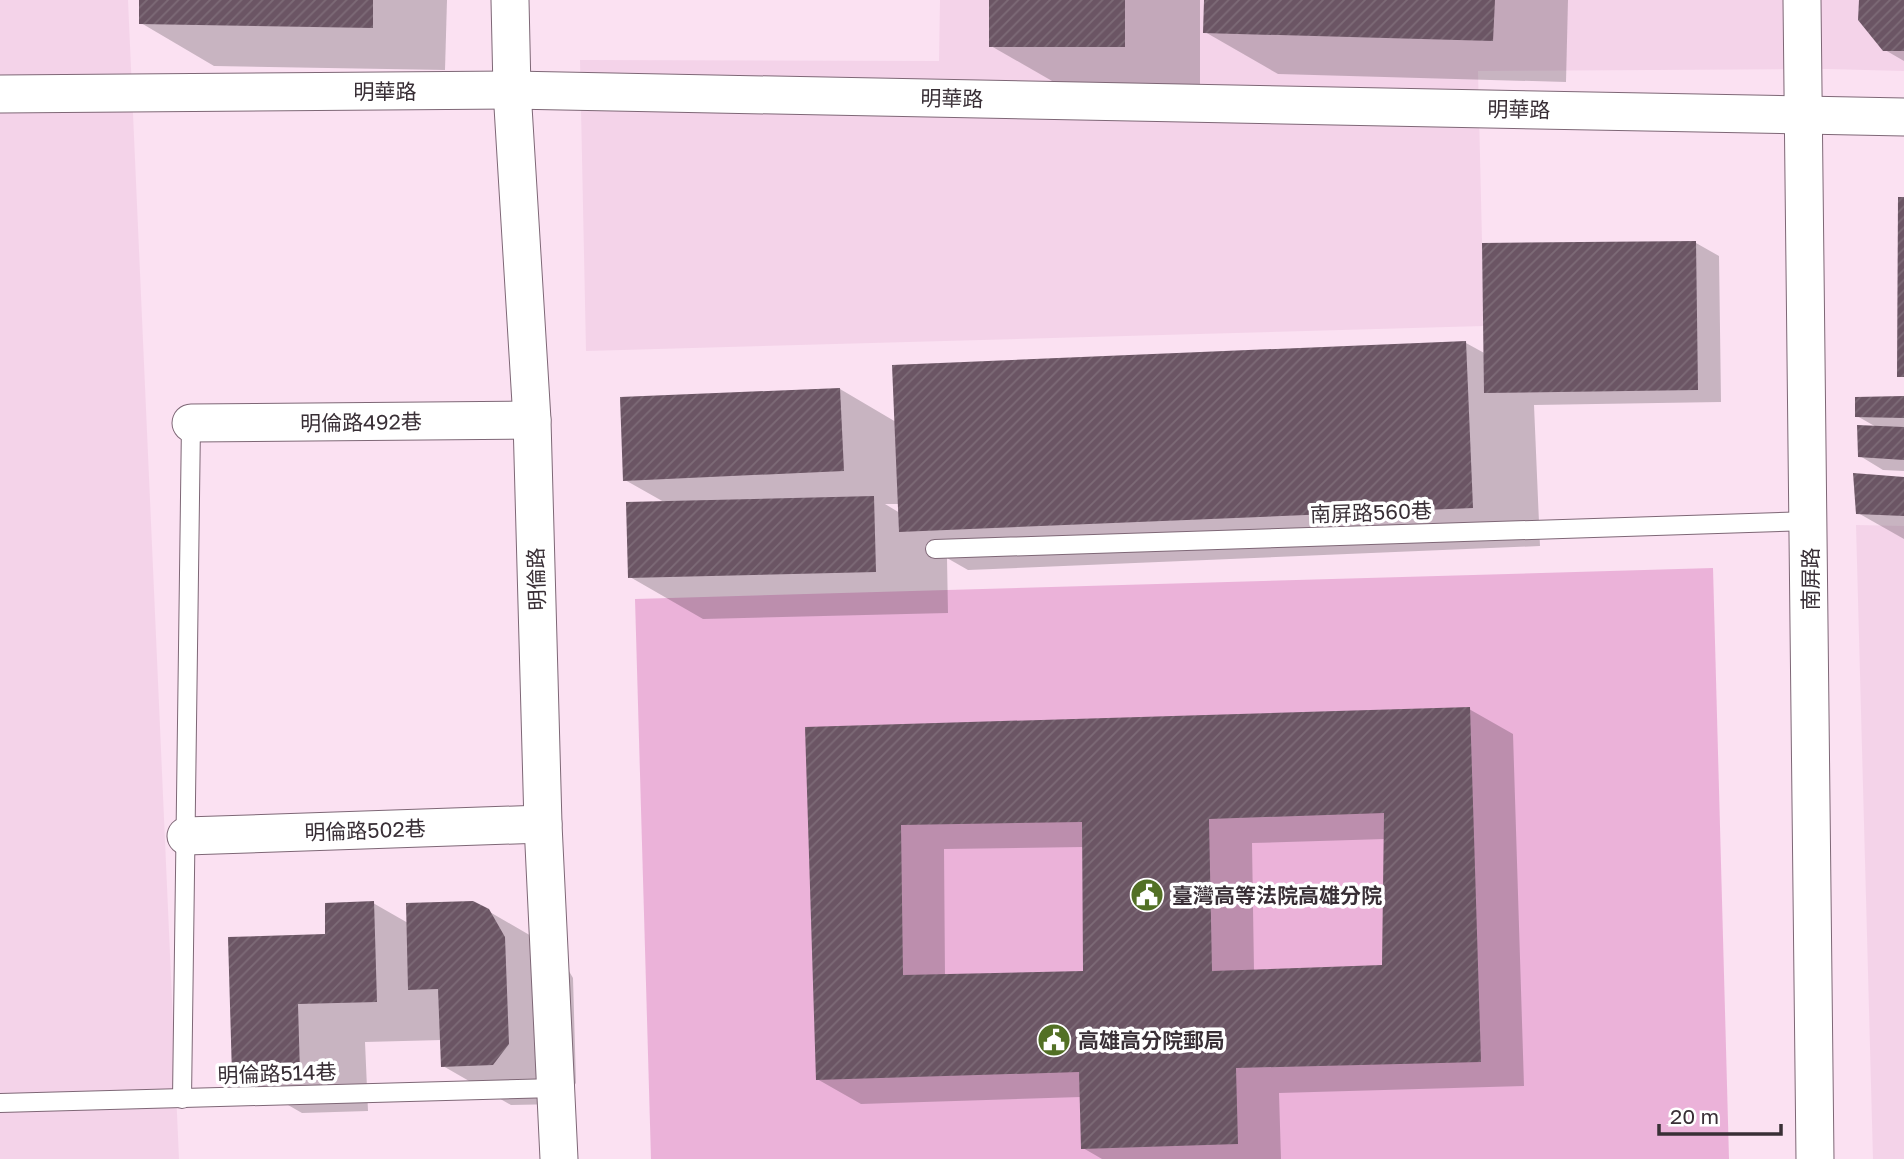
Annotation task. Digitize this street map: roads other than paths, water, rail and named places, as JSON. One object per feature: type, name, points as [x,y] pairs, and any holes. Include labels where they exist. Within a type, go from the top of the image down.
[{"type":"street","name":"明倫路","points":[[510,0],[512,90],[532,420],[543,824],[559,1159]]},
{"type":"street","name":"南屏路","points":[[1802,0],[1810,521],[1815,1159]]},
{"type":"street","name":"明華路","points":[[0,94],[512,90],[1904,117]]},
{"type":"street","name":"明倫路492巷","points":[[191,423],[532,420]]},
{"type":"street","name":"明倫路502巷","points":[[186,836],[543,824]]},
{"type":"lane","points":[[182,1099],[191,423]]},
{"type":"lane","name":"南屏路560巷","points":[[935,549],[1810,521]]},
{"type":"lane","name":"明倫路514巷","points":[[0,1103],[556,1088]]},
{"type":"place","name":"臺灣高等法院高雄分院","points":[[1147,895]]},
{"type":"place","name":"高雄高分院郵局","points":[[1054,1040]]}]
